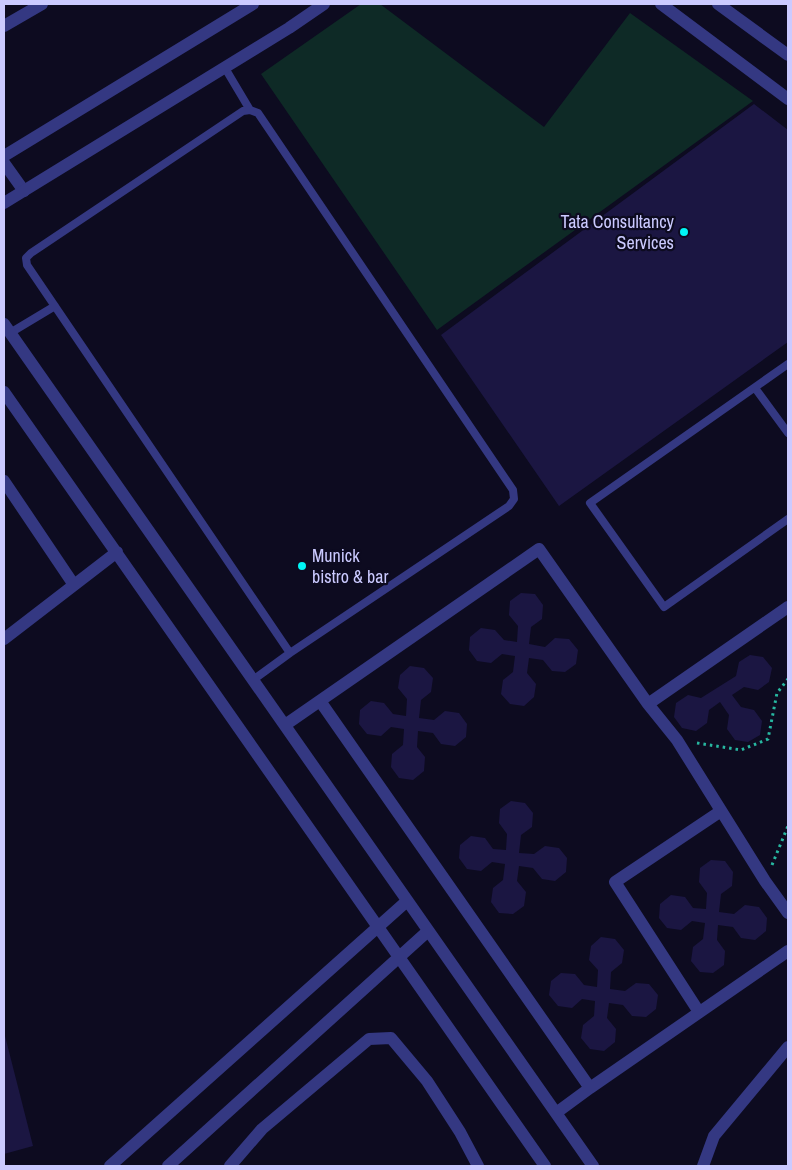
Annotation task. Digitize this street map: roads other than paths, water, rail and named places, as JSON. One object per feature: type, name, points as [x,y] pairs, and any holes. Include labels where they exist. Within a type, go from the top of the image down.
[{"type":"street","points":[[4,26],[42,4]]},
{"type":"street","points":[[4,156],[254,4]]},
{"type":"street","points":[[4,203],[225,68],[324,4]]},
{"type":"street","points":[[661,4],[788,99]]},
{"type":"street","points":[[718,4],[788,55]]},
{"type":"street","points":[[4,162],[24,191]]},
{"type":"street","points":[[7,328],[593,1166]]},
{"type":"street","points":[[4,392],[545,1166]]},
{"type":"street","points":[[4,481],[74,585]]},
{"type":"street","points":[[285,725],[539,549],[648,704],[677,740],[765,881],[788,913]]},
{"type":"street","points":[[4,638],[117,552]]},
{"type":"street","points":[[648,704],[788,607]]},
{"type":"street","points":[[320,701],[590,1088]]},
{"type":"street","points":[[699,1012],[615,882],[721,811]]},
{"type":"street","points":[[110,1166],[407,901]]},
{"type":"street","points":[[168,1166],[428,931]]},
{"type":"street","points":[[556,1113],[788,950]]},
{"type":"street","points":[[230,1166],[262,1129],[369,1039],[384,1038],[391,1038],[427,1081],[460,1132],[478,1166]]},
{"type":"street","points":[[703,1166],[714,1136],[788,1047]]},
{"type":"lane","points":[[225,68],[250,110]]},
{"type":"lane","points":[[253,680],[510,506],[514,499],[512,490],[258,113],[250,110],[243,111],[26,258],[27,265],[290,654]]},
{"type":"lane","points":[[7,328],[55,306]]},
{"type":"lane","points":[[788,364],[590,503],[664,607],[788,520]]},
{"type":"lane","points":[[755,388],[788,432]]},
{"type":"place","name":"Tata Consultancy Services","points":[[684,232]]},
{"type":"place","name":"Munick bistro & bar","points":[[302,566]]}]
